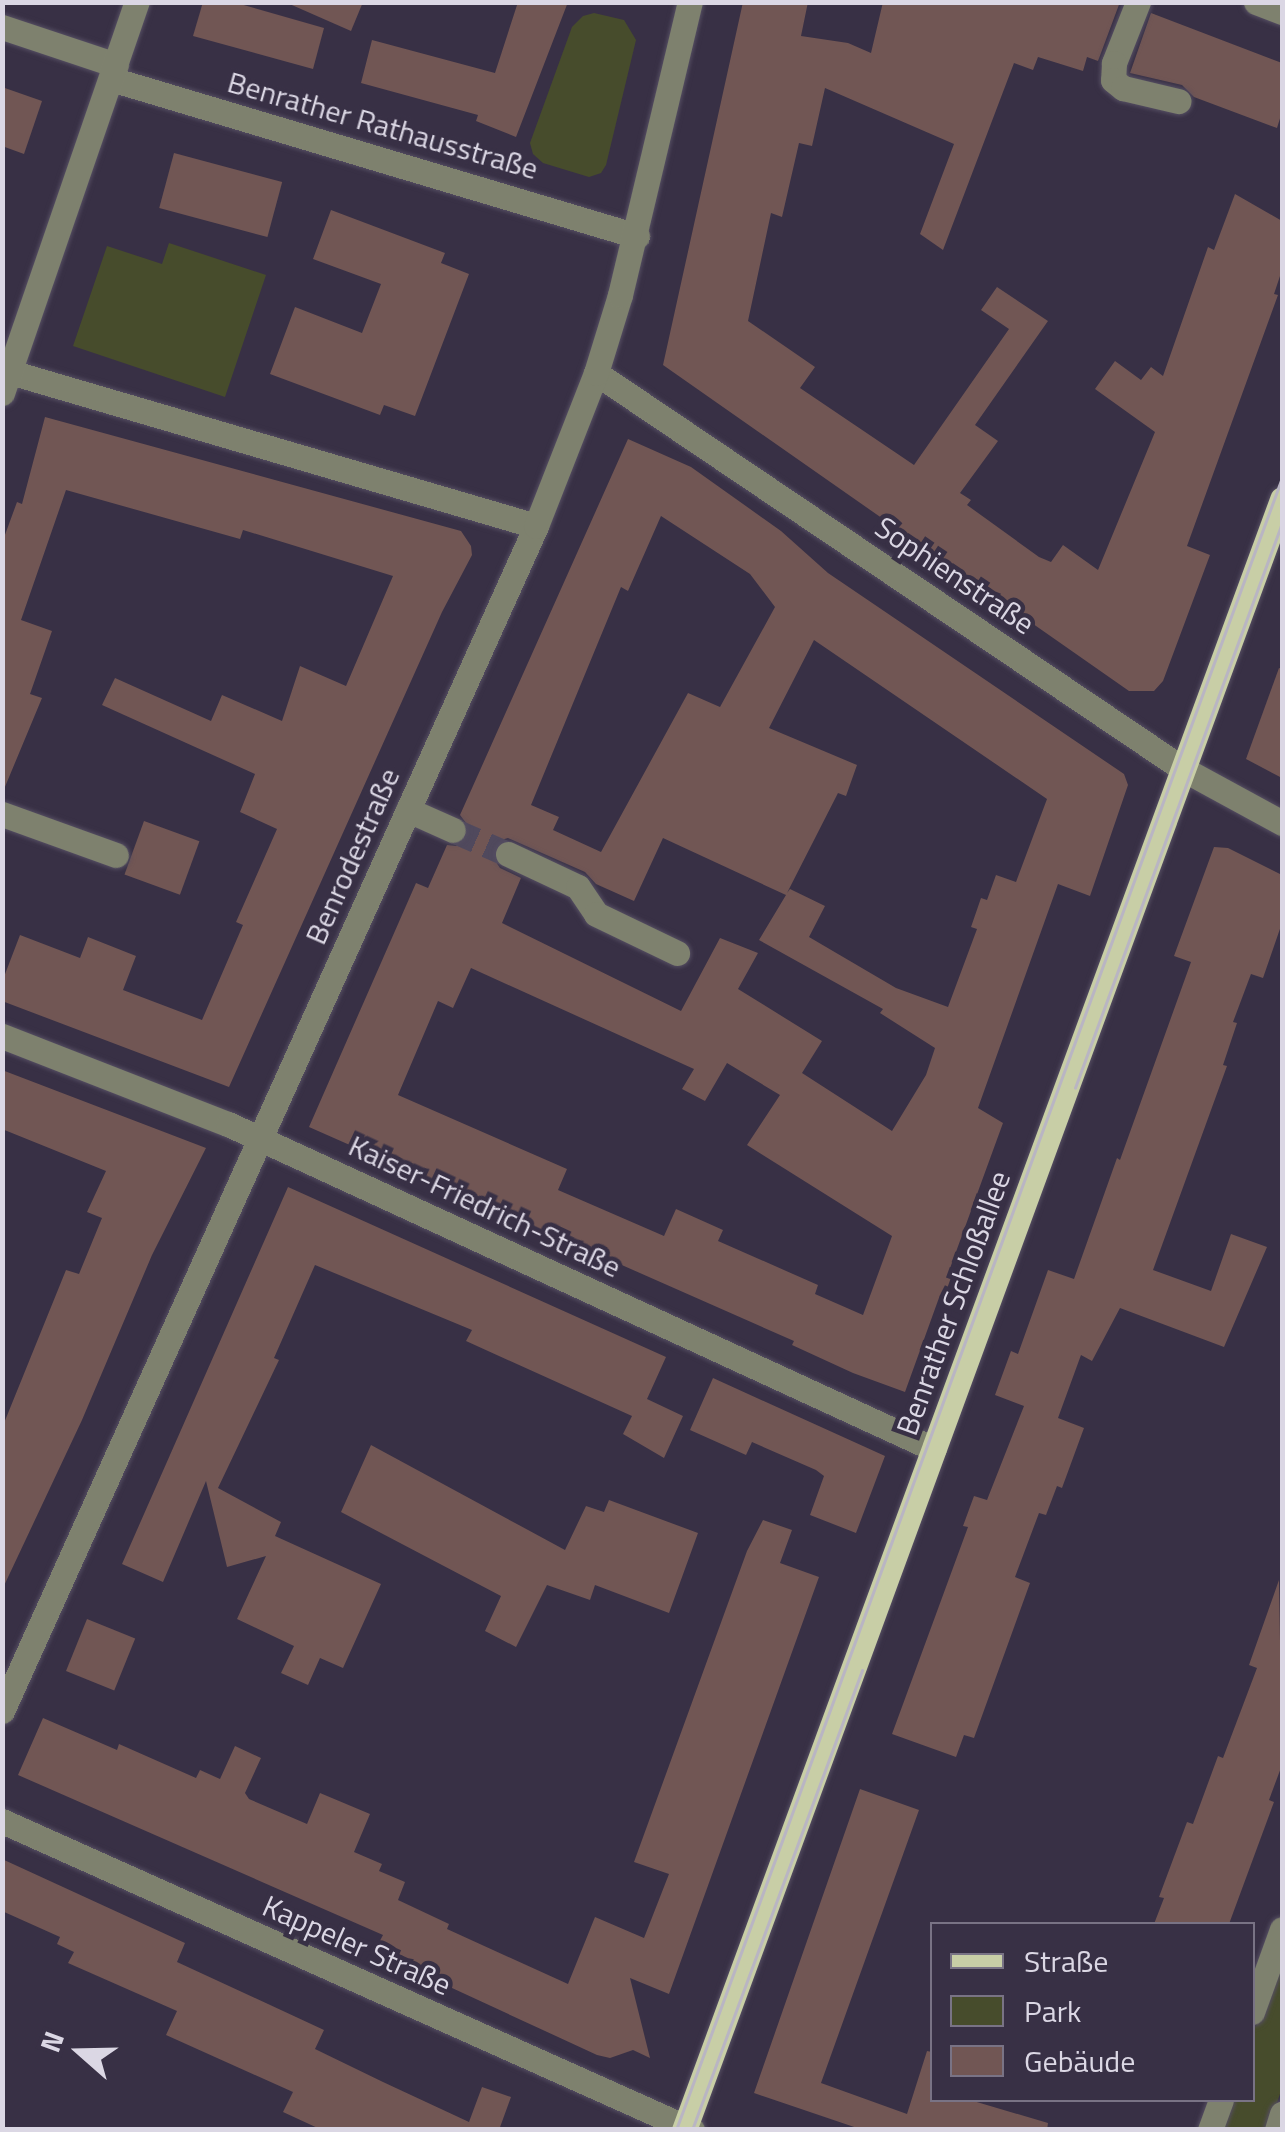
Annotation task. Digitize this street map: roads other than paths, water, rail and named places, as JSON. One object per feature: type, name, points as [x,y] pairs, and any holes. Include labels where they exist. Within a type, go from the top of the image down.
[{"type":"main road","name":"Benrather Schloßallee","points":[[687,2129],[1282,499]]},
{"type":"street","points":[[137,2],[6,383],[536,526]]},
{"type":"street","name":"Benrodestraße","points":[[2,1711],[536,526],[596,373],[636,236],[690,2]]},
{"type":"street","points":[[1138,2],[1114,63],[1113,80],[1124,88],[1178,101]]},
{"type":"street","points":[[1256,2],[1282,12]]},
{"type":"street","name":"Benrather Rathausstraße","points":[[2,27],[114,72],[636,236]]},
{"type":"street","name":"Sophienstraße","points":[[596,373],[1183,769],[1282,824]]},
{"type":"street","points":[[408,810],[453,830]]},
{"type":"street","points":[[2,814],[116,854]]},
{"type":"street","points":[[508,854],[578,887],[596,914],[677,954]]},
{"type":"street","name":"Kaiser-Friedrich-Straße","points":[[2,1036],[261,1139],[934,1450]]},
{"type":"street","name":"Kappeler Straße","points":[[2,1820],[687,2129]]},
{"type":"street","points":[[1255,2004],[1282,1929]]},
{"type":"street","points":[[1210,2130],[1219,2102]]},
{"type":"street","points":[[1277,2130],[1282,2114]]},
{"type":"tunnel","points":[[453,830],[508,854]]},
{"type":"tram line","points":[[676,2130],[1282,478]]},
{"type":"tram line","points":[[1075,1088],[1282,523]]},
{"type":"tram line","points":[[692,2130],[862,1670]]}]
